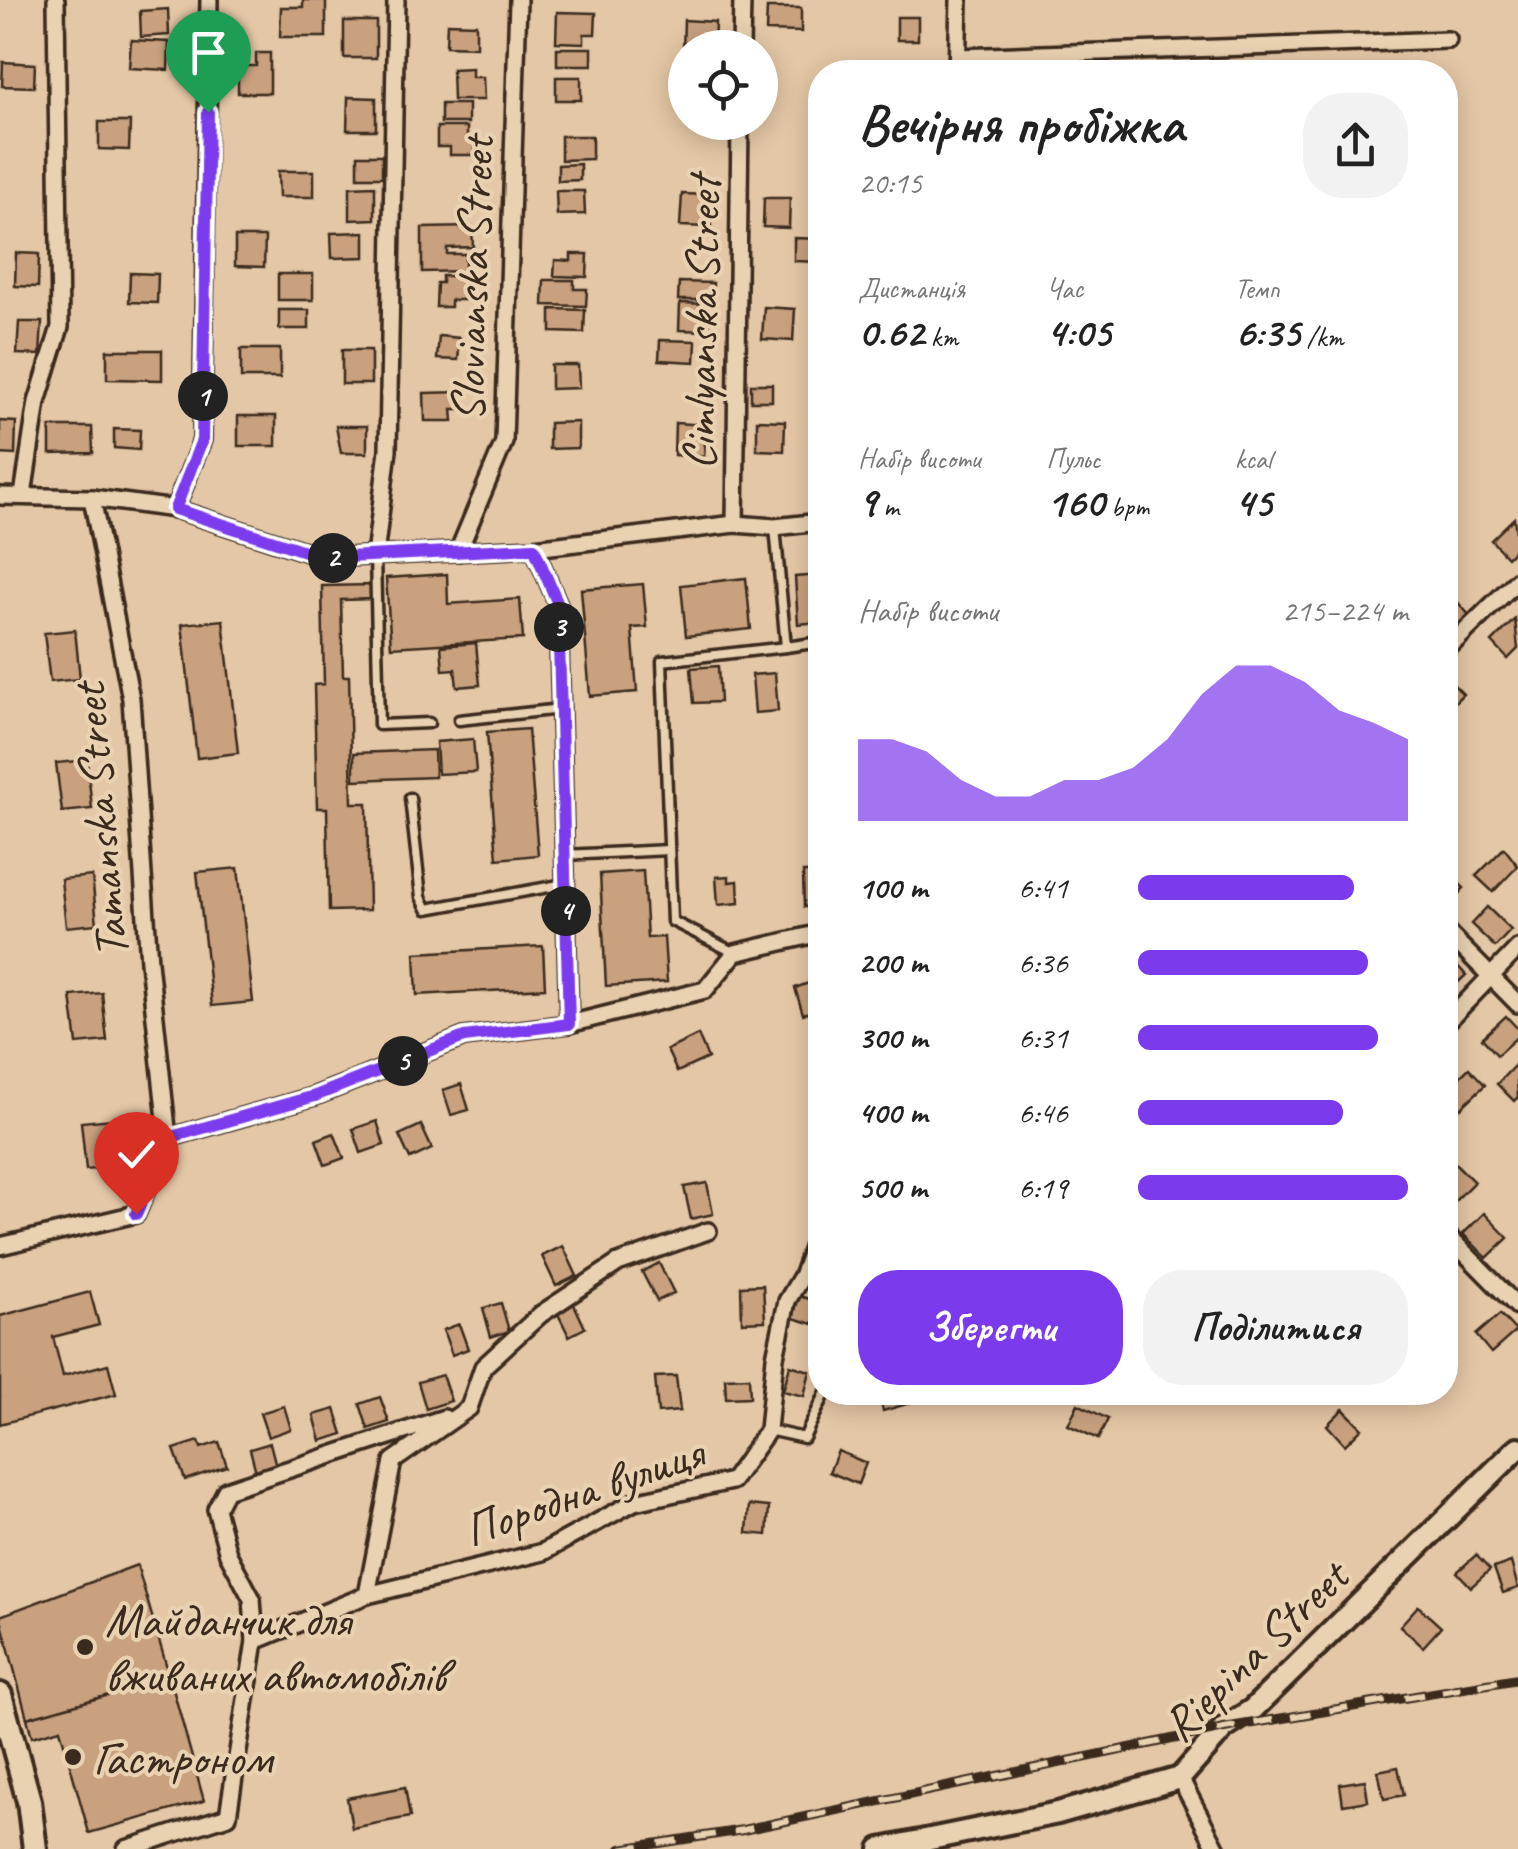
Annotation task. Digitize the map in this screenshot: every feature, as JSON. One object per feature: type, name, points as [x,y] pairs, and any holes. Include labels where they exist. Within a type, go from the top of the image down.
[{"type":"main road","points":[[0,1694],[28,1801],[35,1849]]},
{"type":"street","points":[[23,495],[37,402],[60,328],[56,0]]},
{"type":"street","points":[[175,509],[202,440],[209,0]]},
{"type":"street","points":[[375,556],[388,450],[396,0]]},
{"type":"street","name":"Slovianska Street","points":[[458,552],[504,442],[518,0]]},
{"type":"street","points":[[742,0],[742,30]]},
{"type":"street","points":[[958,60],[959,0]]},
{"type":"street","points":[[1056,60],[1448,40]]},
{"type":"street","name":"Cimlyanska Street","points":[[735,524],[740,140]]},
{"type":"street","points":[[0,496],[92,498],[175,509],[326,558],[534,548],[735,524],[775,527],[808,523]]},
{"type":"street","name":"Tamanska Street","points":[[92,498],[131,699],[149,962],[168,1138]]},
{"type":"street","points":[[534,548],[558,604],[569,1024]]},
{"type":"street","points":[[1458,638],[1515,588]]},
{"type":"street","points":[[0,1246],[136,1214],[168,1138],[315,1096],[464,1037],[569,1024],[706,990],[735,953],[808,935]]},
{"type":"street","points":[[1458,944],[1518,1004]]},
{"type":"street","points":[[1458,1010],[1518,948]]},
{"type":"street","points":[[126,1849],[228,1816],[255,1641],[252,1600],[228,1554],[216,1509],[226,1490],[470,1408],[484,1367],[541,1314],[618,1263],[708,1231]]},
{"type":"street","points":[[1458,1245],[1518,1306]]},
{"type":"street","name":"Породна вулиця","points":[[255,1641],[367,1595],[542,1552],[634,1502],[732,1481],[768,1430],[774,1357],[787,1301],[808,1260]]},
{"type":"street","name":"Породна вулиця","points":[[367,1595],[393,1461],[470,1408]]},
{"type":"street","name":"Riepina Street","points":[[881,1849],[1058,1812],[1180,1778],[1224,1728],[1252,1710],[1518,1448]]},
{"type":"street","points":[[1180,1778],[1216,1849]]},
{"type":"lane","points":[[775,527],[786,647]]},
{"type":"lane","points":[[375,556],[378,725],[430,723]]},
{"type":"lane","points":[[735,953],[672,922],[662,661],[808,644]]},
{"type":"lane","points":[[459,720],[561,710]]},
{"type":"lane","points":[[410,798],[421,898],[426,908],[565,884]]},
{"type":"lane","points":[[564,855],[669,850]]},
{"type":"lane","points":[[768,1430],[804,1438],[820,1405]]},
{"type":"building","points":[[303,0],[326,0],[326,37],[280,37],[281,7],[303,7]]},
{"type":"building","points":[[767,8],[801,8],[801,32],[766,30]]},
{"type":"building","points":[[168,9],[169,35],[141,37],[140,11]]},
{"type":"building","points":[[557,12],[596,13],[595,34],[584,34],[584,43],[556,42]]},
{"type":"building","points":[[897,17],[918,17],[918,40],[897,40]]},
{"type":"building","points":[[684,20],[715,22],[715,30],[684,30]]},
{"type":"building","points":[[344,21],[376,21],[376,58],[344,58]]},
{"type":"building","points":[[447,23],[476,24],[476,47],[446,46]]},
{"type":"building","points":[[131,40],[169,42],[168,70],[129,68]]},
{"type":"building","points":[[557,48],[592,48],[592,65],[557,65]]},
{"type":"building","points":[[256,53],[270,53],[270,93],[238,93],[238,66],[256,66]]},
{"type":"building","points":[[3,62],[35,64],[34,87],[2,86]]},
{"type":"building","points":[[472,68],[472,77],[483,77],[484,100],[453,100],[452,69]]},
{"type":"building","points":[[556,77],[581,77],[581,100],[556,100]]},
{"type":"building","points":[[348,97],[376,98],[376,130],[347,130]]},
{"type":"building","points":[[441,104],[468,104],[468,123],[441,123]]},
{"type":"building","points":[[99,122],[130,122],[129,150],[99,149]]},
{"type":"building","points":[[437,127],[467,127],[467,137],[475,137],[475,155],[450,155],[450,147],[437,147]]},
{"type":"building","points":[[561,136],[592,136],[592,159],[561,160]]},
{"type":"building","points":[[358,155],[382,155],[382,177],[358,177]]},
{"type":"building","points":[[580,164],[580,180],[558,181],[558,165]]},
{"type":"building","points":[[278,171],[314,171],[314,197],[279,197]]},
{"type":"building","points":[[375,186],[375,219],[350,220],[350,187]]},
{"type":"building","points":[[556,191],[584,191],[585,214],[557,215]]},
{"type":"building","points":[[682,194],[712,195],[711,227],[680,226]]},
{"type":"building","points":[[764,198],[790,198],[789,228],[763,227]]},
{"type":"building","points":[[472,227],[473,247],[447,248],[447,254],[465,254],[465,271],[422,272],[422,228]]},
{"type":"building","points":[[365,232],[365,257],[332,258],[331,233]]},
{"type":"building","points":[[235,237],[265,237],[264,267],[235,266]]},
{"type":"building","points":[[794,238],[808,239],[808,262],[794,261]]},
{"type":"building","points":[[16,253],[39,254],[38,287],[15,286]]},
{"type":"building","points":[[571,254],[588,254],[587,277],[554,276],[555,260],[571,261]]},
{"type":"building","points":[[130,273],[158,274],[157,303],[129,302]]},
{"type":"building","points":[[278,274],[313,274],[313,300],[278,300]]},
{"type":"building","points":[[442,276],[472,277],[472,300],[451,300],[451,307],[436,307],[437,283],[442,283]]},
{"type":"building","points":[[544,280],[574,280],[574,289],[587,289],[586,306],[543,305]]},
{"type":"building","points":[[679,282],[713,283],[712,300],[678,300]]},
{"type":"building","points":[[680,303],[710,304],[709,331],[679,330]]},
{"type":"building","points":[[764,307],[795,309],[793,341],[762,339]]},
{"type":"building","points":[[551,309],[585,310],[584,333],[551,332]]},
{"type":"building","points":[[279,310],[309,310],[309,329],[279,329]]},
{"type":"building","points":[[19,322],[42,322],[40,355],[17,354]]},
{"type":"building","points":[[439,336],[460,338],[458,360],[437,359]]},
{"type":"building","points":[[660,340],[696,341],[695,362],[659,360]]},
{"type":"building","points":[[241,349],[280,349],[280,378],[241,378]]},
{"type":"building","points":[[107,350],[162,350],[162,380],[107,379]]},
{"type":"building","points":[[342,350],[371,350],[371,384],[342,384]]},
{"type":"building","points":[[551,365],[578,365],[579,388],[551,389]]},
{"type":"building","points":[[751,384],[772,384],[772,401],[751,401]]},
{"type":"building","points":[[463,392],[464,409],[452,409],[453,421],[425,421],[424,393]]},
{"type":"building","points":[[238,416],[276,416],[276,446],[238,446]]},
{"type":"building","points":[[757,420],[785,421],[784,451],[757,450]]},
{"type":"building","points":[[0,421],[16,422],[15,455],[0,454]]},
{"type":"building","points":[[578,422],[578,448],[549,449],[549,423]]},
{"type":"building","points":[[675,423],[706,425],[704,457],[674,455]]},
{"type":"building","points":[[336,426],[367,426],[367,453],[341,453]]},
{"type":"building","points":[[50,427],[92,427],[93,453],[50,454]]},
{"type":"building","points":[[114,429],[140,430],[139,450],[114,448]]},
{"type":"building","points":[[1514,518],[1518,546],[1507,557],[1491,540]]},
{"type":"building","points":[[447,574],[448,604],[520,599],[523,639],[391,647],[386,578]]},
{"type":"building","points":[[808,576],[808,623],[798,624],[795,577]]},
{"type":"building","points":[[746,578],[751,629],[686,636],[681,585]]},
{"type":"building","points":[[643,584],[647,627],[632,628],[637,692],[590,696],[581,589]]},
{"type":"building","points":[[373,585],[374,599],[341,600],[343,676],[349,676],[352,803],[367,803],[369,910],[329,911],[327,808],[317,808],[314,685],[324,684],[322,586]]},
{"type":"building","points":[[1458,602],[1469,615],[1458,625]]},
{"type":"building","points":[[1515,619],[1518,649],[1508,659],[1492,642]]},
{"type":"building","points":[[223,620],[238,753],[197,758],[182,624]]},
{"type":"building","points":[[75,630],[80,679],[50,682],[44,633]]},
{"type":"building","points":[[476,643],[480,685],[457,687],[455,669],[443,670],[441,646]]},
{"type":"building","points":[[718,666],[720,702],[694,703],[691,668]]},
{"type":"building","points":[[775,673],[778,711],[755,713],[752,675]]},
{"type":"building","points":[[528,729],[538,855],[497,859],[487,732]]},
{"type":"building","points":[[473,739],[476,772],[438,774],[436,742]]},
{"type":"building","points":[[434,750],[435,777],[354,780],[354,753]]},
{"type":"building","points":[[87,760],[92,809],[62,812],[56,763]]},
{"type":"building","points":[[1504,848],[1518,866],[1493,892],[1476,876]]},
{"type":"building","points":[[238,868],[253,1002],[212,1006],[197,872]]},
{"type":"building","points":[[643,871],[647,938],[664,937],[667,982],[606,986],[600,874]]},
{"type":"building","points":[[803,872],[808,872],[808,907],[804,907]]},
{"type":"building","points":[[92,876],[97,924],[66,927],[61,879]]},
{"type":"building","points":[[729,876],[729,882],[738,881],[739,903],[718,905],[716,877]]},
{"type":"building","points":[[1487,907],[1511,930],[1495,947],[1471,924]]},
{"type":"building","points":[[543,946],[545,988],[417,995],[415,953]]},
{"type":"building","points":[[1458,966],[1466,975],[1458,983]]},
{"type":"building","points":[[808,983],[808,1013],[803,1014],[795,988]]},
{"type":"building","points":[[102,993],[107,1041],[77,1044],[71,996]]},
{"type":"building","points":[[1506,1016],[1518,1029],[1518,1036],[1497,1055],[1482,1038]]},
{"type":"building","points":[[698,1035],[708,1058],[677,1072],[667,1050]]},
{"type":"building","points":[[1516,1064],[1518,1097],[1514,1101],[1497,1084]]},
{"type":"building","points":[[1469,1068],[1485,1085],[1461,1108],[1458,1105],[1458,1079]]},
{"type":"building","points":[[461,1084],[469,1110],[451,1115],[443,1090]]},
{"type":"building","points":[[112,1119],[116,1167],[86,1170],[81,1122]]},
{"type":"building","points":[[377,1121],[384,1145],[361,1153],[353,1129]]},
{"type":"building","points":[[421,1125],[432,1149],[410,1159],[399,1135]]},
{"type":"building","points":[[334,1133],[344,1158],[325,1165],[316,1140]]},
{"type":"building","points":[[1458,1166],[1474,1182],[1458,1198]]},
{"type":"building","points":[[707,1183],[713,1214],[691,1219],[684,1187]]},
{"type":"building","points":[[1484,1213],[1508,1238],[1487,1258],[1463,1234]]},
{"type":"building","points":[[563,1246],[577,1276],[556,1286],[542,1256]]},
{"type":"building","points":[[659,1263],[674,1293],[657,1301],[642,1272]]},
{"type":"building","points":[[763,1285],[765,1321],[742,1322],[741,1286]]},
{"type":"building","points":[[90,1292],[99,1325],[53,1337],[63,1376],[108,1364],[116,1394],[0,1424],[0,1316]]},
{"type":"building","points":[[799,1296],[808,1299],[808,1322],[793,1318]]},
{"type":"building","points":[[501,1303],[509,1331],[491,1337],[483,1308]]},
{"type":"building","points":[[574,1304],[585,1328],[569,1336],[557,1312]]},
{"type":"building","points":[[1500,1314],[1516,1331],[1491,1353],[1476,1335]]},
{"type":"building","points":[[459,1324],[468,1349],[452,1355],[443,1330]]},
{"type":"building","points":[[790,1365],[808,1370],[804,1396],[783,1391]]},
{"type":"building","points":[[442,1375],[451,1401],[426,1409],[418,1382]]},
{"type":"building","points":[[676,1376],[680,1411],[658,1413],[655,1377]]},
{"type":"building","points":[[749,1377],[750,1397],[726,1398],[725,1378]]},
{"type":"building","points":[[380,1397],[389,1422],[368,1429],[360,1404]]},
{"type":"building","points":[[881,1405],[903,1405],[883,1411]]},
{"type":"building","points":[[1078,1405],[1108,1419],[1098,1439],[1068,1425]]},
{"type":"building","points":[[284,1406],[291,1429],[268,1437],[260,1413]]},
{"type":"building","points":[[335,1409],[343,1434],[321,1441],[314,1415]]},
{"type":"building","points":[[1343,1409],[1362,1428],[1345,1445],[1327,1425]]},
{"type":"building","points":[[199,1441],[201,1448],[219,1442],[227,1466],[185,1480],[174,1449]]},
{"type":"building","points":[[270,1443],[276,1466],[256,1472],[250,1449]]},
{"type":"building","points":[[838,1451],[866,1463],[858,1484],[829,1472]]},
{"type":"building","points":[[749,1505],[769,1507],[767,1535],[747,1533]]},
{"type":"building","points":[[1476,1555],[1490,1570],[1471,1587],[1457,1572]]},
{"type":"building","points":[[1511,1562],[1518,1588],[1503,1593],[1494,1568]]},
{"type":"building","name":"Майданчик для вживаних автомобілів","points":[[137,1565],[170,1678],[27,1718],[0,1616]]},
{"type":"building","points":[[1418,1606],[1441,1627],[1423,1647],[1400,1626]]},
{"type":"building","points":[[170,1678],[204,1801],[89,1833],[60,1729],[32,1737],[27,1718]]},
{"type":"building","points":[[1398,1767],[1404,1795],[1384,1799],[1378,1771]]},
{"type":"building","points":[[1365,1780],[1368,1801],[1343,1805],[1340,1784]]},
{"type":"building","points":[[405,1787],[410,1817],[352,1828],[347,1798]]},
{"type":"railway","points":[[621,1849],[743,1830],[1224,1728],[1518,1679]]},
{"type":"place","name":"Майданчик для вживаних автомобілів","points":[[85,1647]]},
{"type":"place","name":"Гастроном","points":[[73,1757]]},
{"type":"route","points":[[136,1214],[168,1138],[315,1096],[464,1037],[569,1024],[558,604],[534,548],[326,558],[175,509],[202,440],[208,112]]}]
